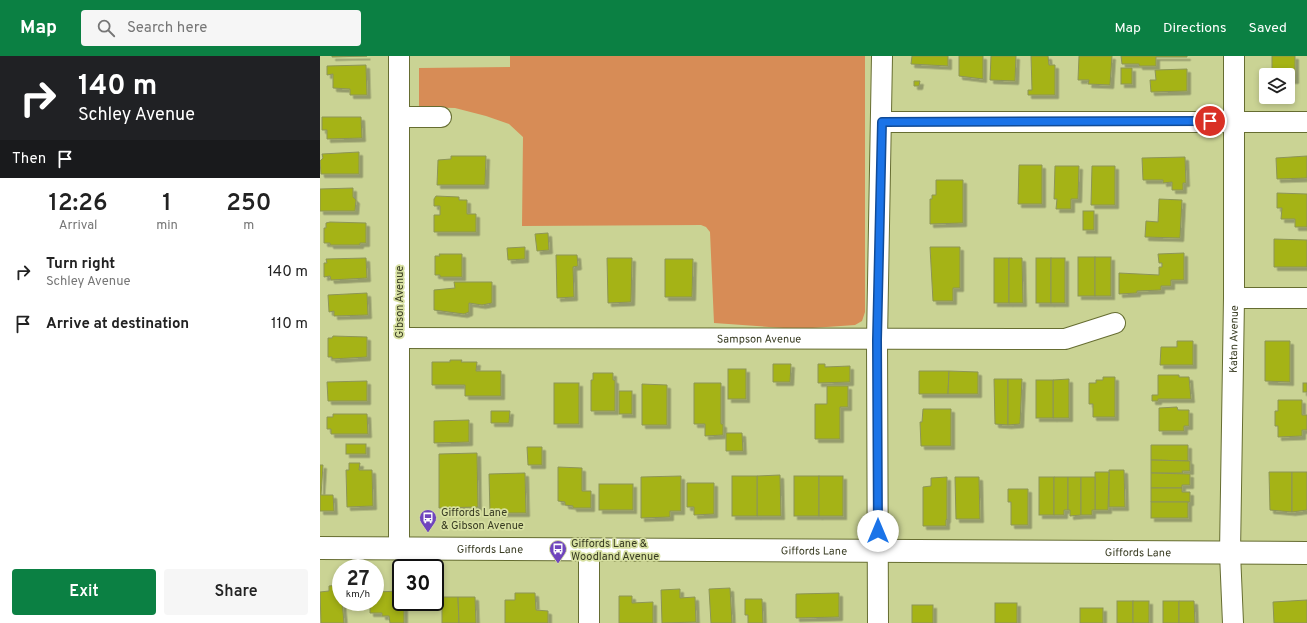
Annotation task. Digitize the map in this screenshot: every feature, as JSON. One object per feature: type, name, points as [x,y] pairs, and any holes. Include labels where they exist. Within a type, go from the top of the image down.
[{"type":"street","name":"Gibson Avenue","points":[[399,56],[399,548]]},
{"type":"street","points":[[878,623],[877,340],[882,56]]},
{"type":"street","name":"Katan Avenue","points":[[1234,56],[1234,298],[1230,553],[1234,623]]},
{"type":"street","points":[[399,117],[441,117]]},
{"type":"street","points":[[882,122],[1307,122]]},
{"type":"street","points":[[1234,298],[1307,298]]},
{"type":"street","name":"Sampson Avenue","points":[[400,338],[877,340],[1065,339],[1115,323]]},
{"type":"street","name":"Giffords Lane","points":[[320,548],[1307,553]]},
{"type":"street","points":[[589,549],[589,623]]},
{"type":"shaded area","points":[[510,56],[865,56],[865,312],[862,321],[855,325],[798,329],[714,323],[710,232],[706,227],[701,225],[522,226],[523,137],[509,124],[486,116],[455,108],[419,107],[419,68],[510,67]]},
{"type":"building","points":[[332,56],[367,56],[332,57]]},
{"type":"building","points":[[912,56],[948,56],[948,66],[911,64]]},
{"type":"building","points":[[959,56],[983,56],[983,79],[959,76]]},
{"type":"building","points":[[991,56],[1016,56],[1015,81],[990,80]]},
{"type":"building","points":[[1031,56],[1048,56],[1049,65],[1055,65],[1055,95],[1028,95],[1028,90],[1032,90]]},
{"type":"building","points":[[1079,56],[1112,56],[1110,85],[1088,84],[1089,80],[1078,80]]},
{"type":"building","points":[[1121,56],[1187,57],[1156,57],[1156,66],[1139,66],[1139,64],[1122,64]]},
{"type":"building","points":[[1272,56],[1295,56],[1295,68],[1272,68]]},
{"type":"building","points":[[366,65],[367,95],[350,95],[350,89],[333,88],[333,74],[327,75],[327,66]]},
{"type":"building","points":[[1121,68],[1132,68],[1132,84],[1121,84]]},
{"type":"building","points":[[1187,69],[1187,91],[1151,92],[1150,80],[1156,80],[1155,70]]},
{"type":"building","points":[[914,81],[920,81],[919,86],[914,86]]},
{"type":"building","points":[[322,117],[361,117],[362,138],[327,139],[327,130],[322,130]]},
{"type":"building","points":[[359,152],[359,174],[321,174],[320,161],[323,158],[322,154]]},
{"type":"building","points":[[451,156],[486,156],[485,185],[437,185],[438,160],[451,159]]},
{"type":"building","points":[[1307,156],[1307,178],[1277,179],[1276,158]]},
{"type":"building","points":[[1185,157],[1186,183],[1183,183],[1183,190],[1172,190],[1172,182],[1163,183],[1163,180],[1143,180],[1142,158]]},
{"type":"building","points":[[1019,165],[1042,165],[1042,204],[1018,204]]},
{"type":"building","points":[[1055,166],[1079,166],[1078,199],[1071,199],[1071,209],[1056,209],[1057,199],[1054,199]]},
{"type":"building","points":[[1092,166],[1115,166],[1115,205],[1091,205]]},
{"type":"building","points":[[936,180],[963,180],[963,223],[930,224],[930,199],[932,199],[932,195],[936,195]]},
{"type":"building","points":[[353,188],[353,197],[356,200],[355,211],[320,211],[320,189]]},
{"type":"building","points":[[1277,193],[1307,194],[1307,227],[1295,227],[1295,219],[1281,219],[1282,208],[1277,208]]},
{"type":"building","points":[[436,196],[459,197],[459,200],[467,200],[467,214],[476,214],[476,232],[434,232],[434,215],[440,215],[440,206],[434,206],[434,199]]},
{"type":"building","points":[[1159,199],[1182,200],[1180,238],[1145,237],[1146,221],[1158,222]]},
{"type":"building","points":[[1083,211],[1094,211],[1094,230],[1083,230]]},
{"type":"building","points":[[326,223],[366,223],[366,243],[360,243],[360,245],[330,245],[330,243],[324,243],[324,228],[326,228]]},
{"type":"building","points":[[548,233],[549,250],[537,251],[535,234]]},
{"type":"building","points":[[1274,239],[1307,240],[1307,267],[1274,267]]},
{"type":"building","points":[[525,247],[525,259],[508,260],[507,248]]},
{"type":"building","points":[[930,247],[960,247],[960,288],[953,288],[953,301],[933,301]]},
{"type":"building","points":[[1184,253],[1184,280],[1171,280],[1171,286],[1161,286],[1161,290],[1137,291],[1137,293],[1119,294],[1119,273],[1159,275],[1159,267],[1162,267],[1162,263],[1159,263],[1158,254]]},
{"type":"building","points":[[439,254],[462,254],[462,277],[440,277],[440,275],[435,275],[435,256],[440,256]]},
{"type":"building","points":[[556,255],[577,255],[578,266],[573,267],[574,297],[557,298]]},
{"type":"building","points":[[1078,257],[1095,257],[1095,296],[1078,296]]},
{"type":"building","points":[[1095,257],[1111,257],[1111,296],[1095,296]]},
{"type":"building","points":[[366,258],[367,278],[331,280],[330,276],[324,277],[324,263],[327,263],[326,259]]},
{"type":"building","points":[[607,258],[632,258],[631,302],[608,303]]},
{"type":"building","points":[[994,258],[1009,258],[1009,303],[994,303]]},
{"type":"building","points":[[1009,258],[1022,258],[1023,303],[1009,303]]},
{"type":"building","points":[[1036,258],[1051,258],[1051,303],[1036,303]]},
{"type":"building","points":[[1051,258],[1065,258],[1065,303],[1051,303]]},
{"type":"building","points":[[665,259],[693,259],[692,297],[665,297]]},
{"type":"building","points":[[454,282],[492,282],[492,303],[482,305],[469,303],[469,312],[464,314],[434,310],[434,290],[455,288]]},
{"type":"building","points":[[367,293],[368,315],[334,316],[334,311],[329,312],[328,295]]},
{"type":"building","points":[[333,336],[367,337],[367,357],[332,359],[332,357],[328,357],[328,338],[332,338]]},
{"type":"building","points":[[1177,341],[1193,341],[1193,365],[1160,365],[1161,347],[1177,347]]},
{"type":"building","points":[[1265,341],[1290,341],[1290,382],[1265,381]]},
{"type":"building","points":[[450,360],[477,362],[476,371],[501,371],[501,396],[465,396],[465,385],[432,385],[432,362],[450,362]]},
{"type":"building","points":[[773,364],[791,364],[790,382],[773,382]]},
{"type":"building","points":[[818,364],[825,364],[825,367],[850,366],[850,382],[818,383]]},
{"type":"building","points":[[728,369],[746,369],[746,399],[728,399]]},
{"type":"building","points":[[919,371],[949,371],[948,394],[919,394]]},
{"type":"building","points":[[949,371],[978,372],[978,394],[948,394]]},
{"type":"building","points":[[593,373],[613,373],[613,380],[615,380],[615,411],[591,411],[591,380],[593,380]]},
{"type":"building","points":[[1158,375],[1179,375],[1179,377],[1189,377],[1191,399],[1158,399],[1158,401],[1152,401],[1152,395],[1158,395]]},
{"type":"building","points":[[1103,377],[1115,377],[1115,417],[1093,417],[1093,404],[1089,404],[1089,383],[1096,383],[1096,380],[1103,380]]},
{"type":"building","points":[[994,379],[1008,379],[1008,425],[995,424]]},
{"type":"building","points":[[1008,379],[1022,379],[1020,424],[1008,425]]},
{"type":"building","points":[[1069,379],[1069,418],[1053,418],[1053,380]]},
{"type":"building","points":[[1036,380],[1053,380],[1053,418],[1036,418]]},
{"type":"building","points":[[367,381],[367,401],[328,401],[327,382]]},
{"type":"building","points":[[554,383],[579,383],[579,424],[554,424]]},
{"type":"building","points":[[694,383],[721,383],[721,424],[723,424],[723,435],[705,436],[705,424],[694,424]]},
{"type":"building","points":[[1303,383],[1307,383],[1307,392],[1303,392]]},
{"type":"building","points":[[642,384],[667,385],[667,425],[642,425]]},
{"type":"building","points":[[827,386],[848,386],[848,407],[840,407],[840,439],[815,439],[815,404],[827,404]]},
{"type":"building","points":[[619,391],[632,391],[632,414],[619,414]]},
{"type":"building","points":[[1278,400],[1302,400],[1302,415],[1307,415],[1307,430],[1302,430],[1302,436],[1278,437],[1278,426],[1275,426],[1275,411],[1278,411]]},
{"type":"building","points":[[1177,407],[1178,410],[1189,410],[1189,426],[1184,426],[1184,431],[1159,431],[1159,408]]},
{"type":"building","points":[[923,409],[951,409],[951,446],[921,446],[920,422],[922,422]]},
{"type":"building","points":[[491,411],[510,411],[509,423],[491,423]]},
{"type":"building","points":[[333,414],[367,414],[368,434],[331,434],[331,429],[327,429],[327,417],[333,417]]},
{"type":"building","points":[[469,420],[469,442],[434,443],[434,421]]},
{"type":"building","points":[[726,433],[742,433],[743,451],[726,451]]},
{"type":"building","points":[[346,444],[366,444],[366,454],[346,454]]},
{"type":"building","points":[[1151,445],[1188,445],[1188,461],[1151,460]]},
{"type":"building","points":[[527,447],[542,447],[542,465],[528,465]]},
{"type":"building","points":[[477,453],[478,507],[439,508],[439,454]]},
{"type":"building","points":[[1151,460],[1190,461],[1190,471],[1182,471],[1183,473],[1151,473]]},
{"type":"building","points":[[349,463],[360,463],[359,470],[372,470],[373,506],[347,507],[346,470],[349,470]]},
{"type":"building","points":[[320,465],[323,465],[321,495],[333,495],[334,511],[320,511]]},
{"type":"building","points":[[558,467],[582,468],[582,491],[591,491],[591,508],[573,508],[573,506],[565,505],[565,502],[558,501]]},
{"type":"building","points":[[1109,470],[1124,470],[1125,507],[1109,507]]},
{"type":"building","points":[[1095,472],[1109,472],[1108,510],[1095,510]]},
{"type":"building","points":[[1269,472],[1292,472],[1292,512],[1270,510]]},
{"type":"building","points":[[1292,472],[1307,472],[1307,510],[1292,512]]},
{"type":"building","points":[[525,473],[526,513],[490,513],[489,474]]},
{"type":"building","points":[[1151,473],[1190,474],[1190,485],[1182,485],[1182,488],[1151,488]]},
{"type":"building","points":[[780,475],[781,516],[757,516],[757,476]]},
{"type":"building","points":[[681,476],[681,511],[670,511],[670,517],[641,518],[641,477]]},
{"type":"building","points":[[732,476],[757,476],[757,516],[732,516]]},
{"type":"building","points":[[794,476],[819,476],[819,516],[794,516]]},
{"type":"building","points":[[819,476],[843,476],[843,516],[819,516]]},
{"type":"building","points":[[947,477],[946,526],[923,526],[923,487],[931,486],[931,478]]},
{"type":"building","points":[[955,477],[979,477],[980,519],[956,519]]},
{"type":"building","points":[[1039,477],[1054,477],[1054,515],[1039,515]]},
{"type":"building","points":[[1054,477],[1068,477],[1068,510],[1064,510],[1064,515],[1054,515]]},
{"type":"building","points":[[1068,477],[1081,477],[1081,515],[1070,516],[1070,510],[1068,510]]},
{"type":"building","points":[[1081,477],[1095,477],[1095,510],[1092,510],[1092,515],[1081,515]]},
{"type":"building","points":[[687,483],[714,483],[714,514],[694,515],[694,507],[687,507]]},
{"type":"building","points":[[599,484],[633,484],[633,510],[599,510]]},
{"type":"building","points":[[1151,488],[1182,488],[1182,492],[1190,492],[1190,502],[1151,502]]},
{"type":"building","points":[[1008,489],[1028,489],[1028,525],[1011,525],[1011,502],[1008,502]]},
{"type":"building","points":[[1151,502],[1188,502],[1188,518],[1151,518]]},
{"type":"building","points":[[329,586],[332,586],[332,611],[343,611],[344,623],[321,623],[320,592],[329,591]]},
{"type":"building","points":[[730,588],[732,623],[711,623],[709,589]]},
{"type":"building","points":[[680,589],[680,598],[695,597],[696,622],[662,623],[661,590]]},
{"type":"building","points":[[392,591],[392,611],[404,611],[404,623],[390,623],[389,616],[382,616],[382,613],[370,613],[370,611],[384,611],[384,592]]},
{"type":"building","points":[[515,593],[535,593],[536,610],[548,611],[548,623],[505,623],[505,600],[515,600]]},
{"type":"building","points":[[839,593],[839,617],[796,618],[796,594]]},
{"type":"building","points":[[619,596],[632,596],[632,603],[653,602],[653,623],[619,623]]},
{"type":"building","points":[[444,597],[458,597],[459,623],[442,623]]},
{"type":"building","points":[[458,597],[475,597],[476,623],[459,623]]},
{"type":"building","points":[[745,599],[762,599],[763,623],[748,623],[748,615],[745,615]]},
{"type":"building","points":[[1307,600],[1307,623],[1274,623],[1273,602]]},
{"type":"building","points":[[1117,601],[1133,601],[1133,623],[1117,623]]},
{"type":"building","points":[[1133,601],[1149,601],[1149,623],[1133,623]]},
{"type":"building","points":[[1163,601],[1179,601],[1179,623],[1163,623]]},
{"type":"building","points":[[1179,601],[1194,601],[1195,623],[1179,623]]},
{"type":"building","points":[[995,603],[1017,603],[1017,623],[995,623]]},
{"type":"building","points":[[912,605],[933,605],[933,623],[912,623]]},
{"type":"building","points":[[1080,608],[1103,608],[1103,623],[1080,623]]},
{"type":"place","name":"Giffords Lane & Gibson Avenue","points":[[428,533]]},
{"type":"place","name":"Giffords Lane & Woodland Avenue","points":[[558,564]]},
{"type":"route","points":[[878,531],[877,340],[882,122],[1210,121]]}]
